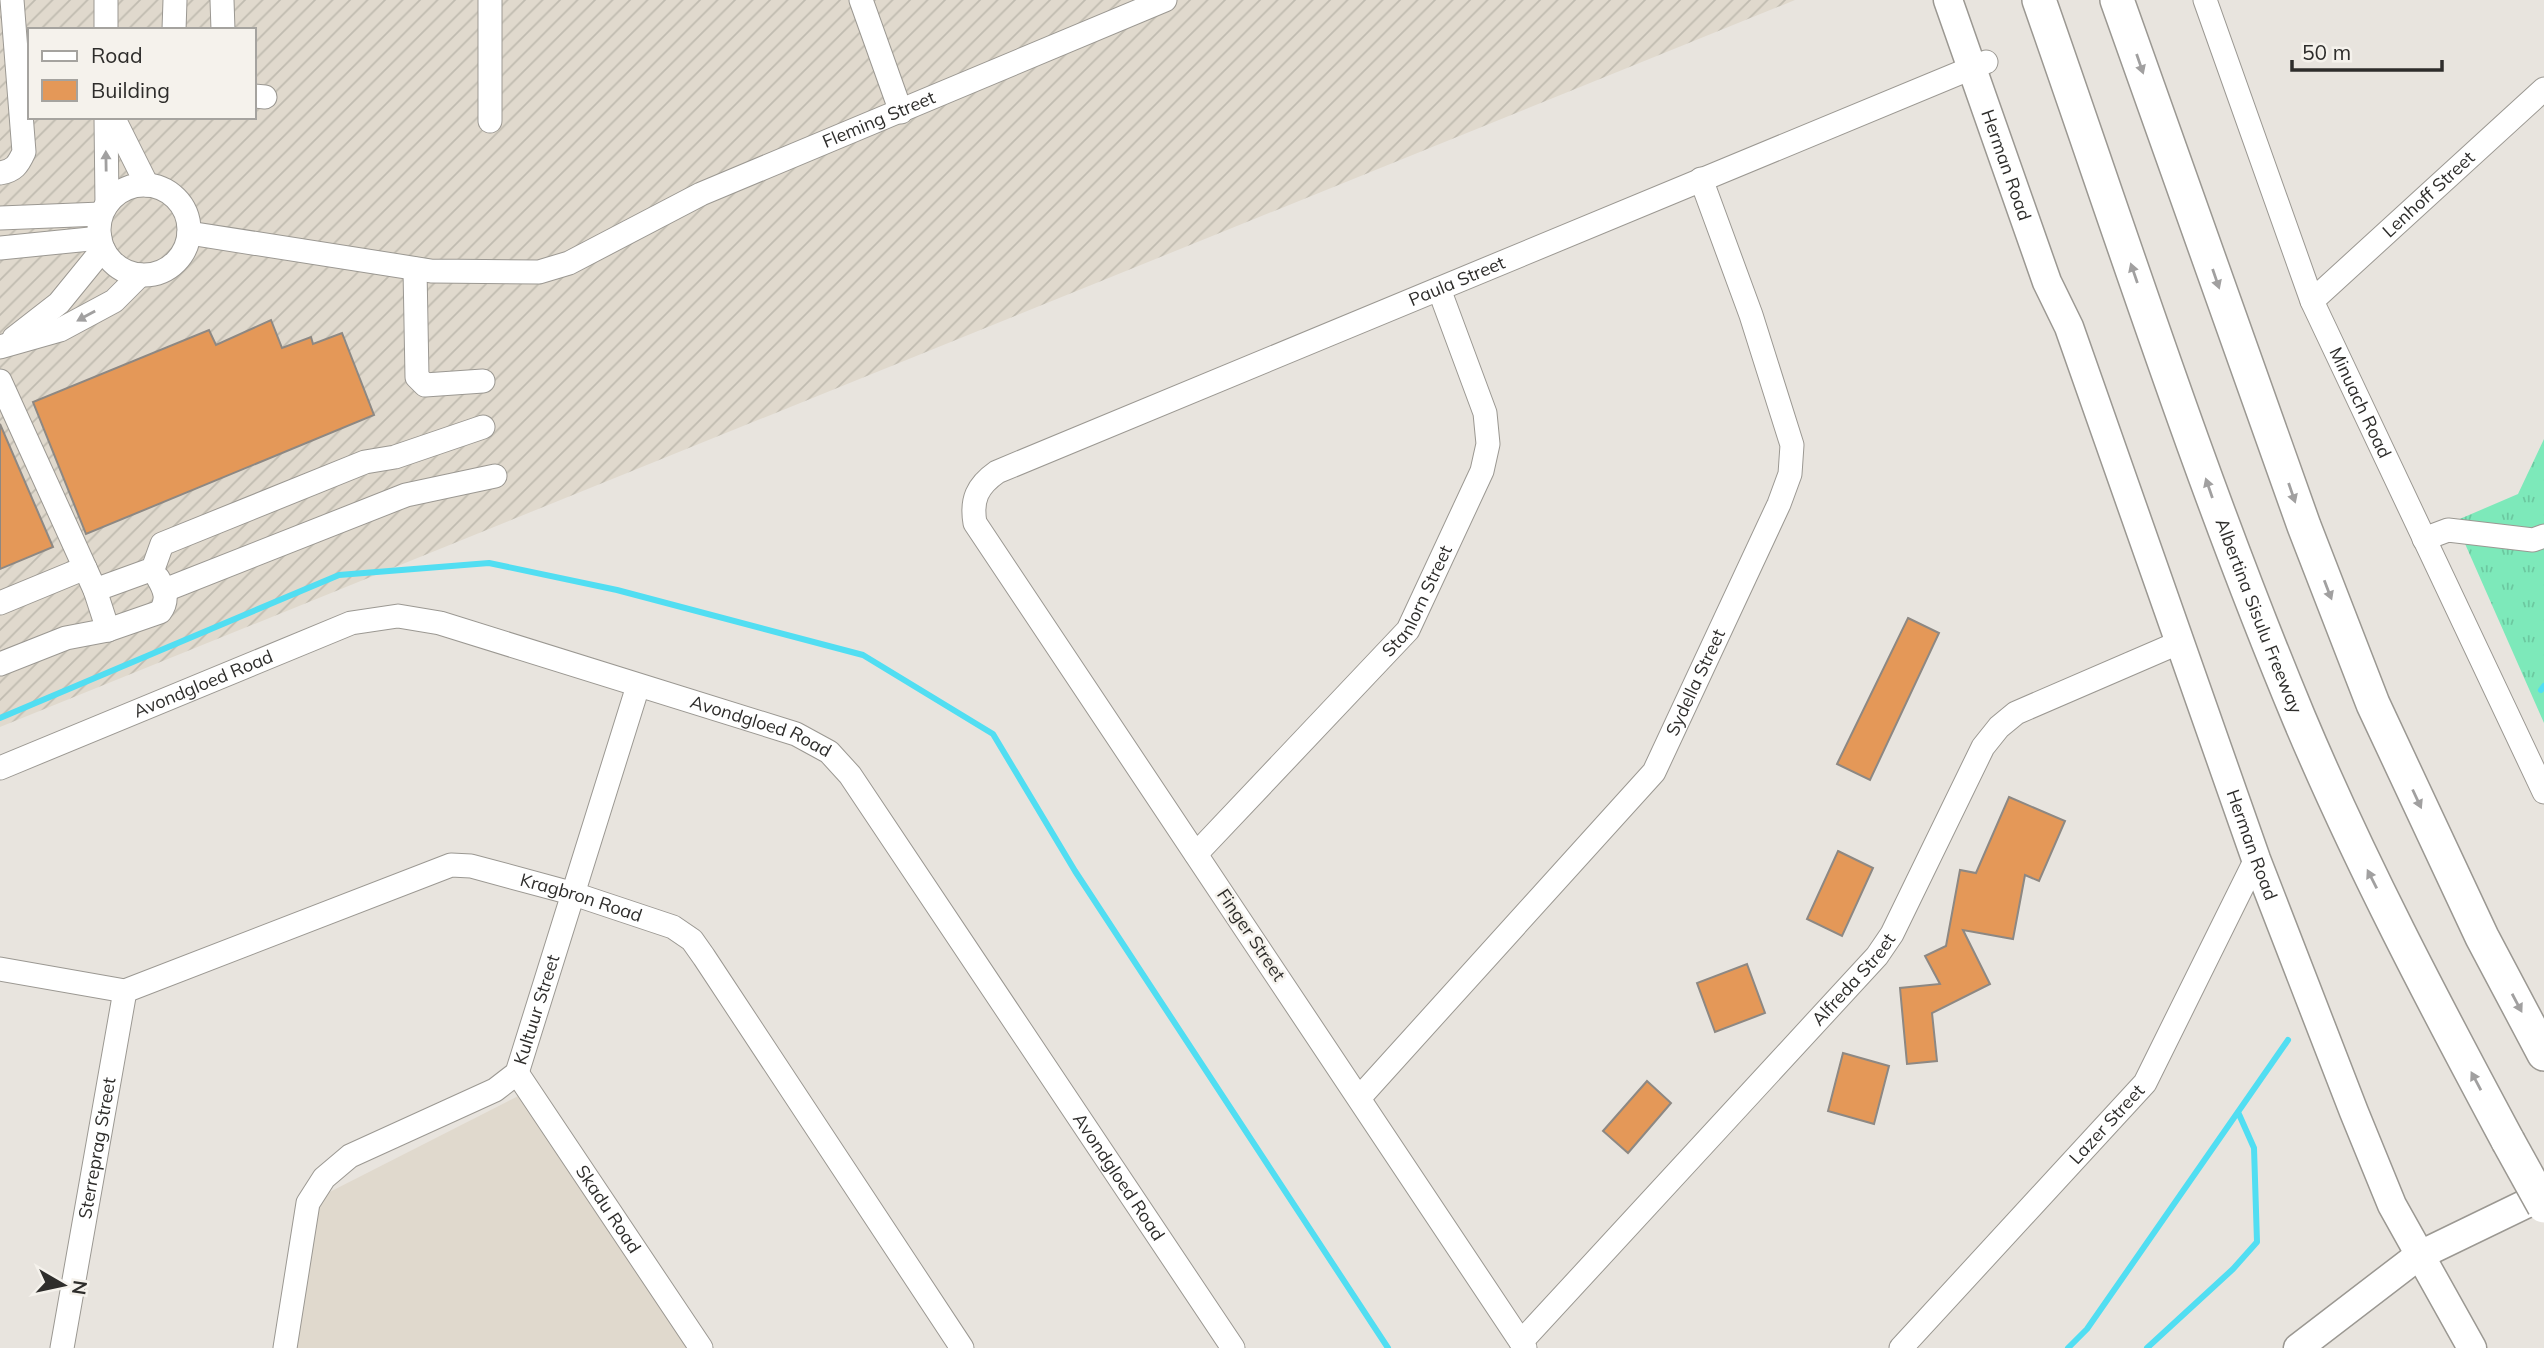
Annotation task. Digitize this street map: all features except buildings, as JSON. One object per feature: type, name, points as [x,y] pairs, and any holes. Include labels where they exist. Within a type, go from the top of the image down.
[{"type":"highway","name":"Albertina Sisulu Freeway","points":[[2039,0],[2229,544],[2300,719],[2361,859],[2544,1206]]},
{"type":"highway","points":[[2117,0],[2304,526],[2372,704],[2482,937],[2544,1054]]},
{"type":"main road","name":"Herman Road","points":[[1948,0],[1980,65],[2060,277],[2068,327],[2256,859],[2387,1193],[2418,1256],[2472,1348]]},
{"type":"main road","name":"Herman Road","points":[[1963,0],[1980,65]]},
{"type":"main road","points":[[2312,1344],[2418,1256],[2544,1195]]},
{"type":"street","points":[[0,173],[9,172],[18,165],[24,152],[12,0]]},
{"type":"street","points":[[106,0],[106,28]]},
{"type":"street","points":[[174,0],[174,28]]},
{"type":"street","points":[[222,0],[223,28]]},
{"type":"street","points":[[490,0],[490,121]]},
{"type":"street","points":[[861,0],[901,112]]},
{"type":"street","name":"Fleming Street","points":[[189,233],[415,269],[539,272],[569,263],[701,194],[1165,0]]},
{"type":"street","name":"Minuach Road","points":[[2205,0],[2312,301],[2544,792]]},
{"type":"street","name":"Paula Street","points":[[975,523],[973,502],[976,493],[981,484],[997,472],[1980,65]]},
{"type":"street","name":"Lenhoff Street","points":[[2312,301],[2544,89]]},
{"type":"street","points":[[1,346],[59,303],[101,243],[106,119]]},
{"type":"street","points":[[114,119],[147,185]]},
{"type":"street","name":"Sydella Street","points":[[1360,1097],[1654,772],[1779,504],[1790,474],[1792,445],[1751,315],[1702,180]]},
{"type":"street","points":[[0,218],[104,209],[124,189],[147,185],[169,192],[184,210],[189,233],[181,256],[173,264],[152,274],[140,275],[118,267],[101,243]]},
{"type":"street","points":[[0,248],[101,243]]},
{"type":"street","points":[[415,269],[417,377],[425,386],[438,387],[482,381]]},
{"type":"street","points":[[1,346],[60,330],[114,301],[140,275]]},
{"type":"street","name":"Stanlorn Street","points":[[1196,854],[1408,630],[1482,471],[1488,444],[1485,414],[1439,289]]},
{"type":"street","points":[[0,381],[95,590],[108,630]]},
{"type":"street","points":[[0,664],[66,638],[108,630],[160,612],[165,604],[165,590],[153,569],[162,544],[365,462],[395,457],[483,427]]},
{"type":"street","points":[[395,457],[405,495]]},
{"type":"street","points":[[165,590],[405,495],[495,476]]},
{"type":"street","name":"Finger Street","points":[[975,523],[1523,1345]]},
{"type":"street","points":[[2424,539],[2448,530],[2533,540],[2544,536]]},
{"type":"street","points":[[0,603],[85,568]]},
{"type":"street","points":[[95,590],[153,569]]},
{"type":"street","name":"Avondgloed Road","points":[[7,766],[316,635],[383,616],[412,617],[440,623],[796,734],[829,752],[850,775],[1233,1348]]},
{"type":"street","name":"Alfreda Street","points":[[1523,1345],[1866,970],[1892,934],[1983,747],[1999,727],[2017,713],[2178,643]]},
{"type":"street","name":"Kultuur Street","points":[[285,1348],[308,1203],[324,1178],[349,1156],[495,1090],[517,1073],[571,893],[638,686]]},
{"type":"street","name":"Lazer Street","points":[[1901,1348],[2145,1083],[2256,859]]},
{"type":"street","name":"Kragbron Road","points":[[125,991],[441,867],[471,866],[571,893],[673,927],[692,940],[962,1348]]},
{"type":"street","points":[[0,969],[125,991]]},
{"type":"street","name":"Sterreprag Street","points":[[62,1348],[125,991]]},
{"type":"street","name":"Skadu Road","points":[[517,1073],[701,1348]]},
{"type":"shaded area","points":[[0,0],[1795,0],[0,727]]},
{"type":"shaded area","points":[[528,1091],[693,1348],[283,1348],[308,1203]]},
{"type":"green space","points":[[2544,439],[2544,723],[2455,521],[2518,494]]},
{"type":"waterway","points":[[0,718],[339,575],[489,563],[617,590],[863,655],[993,734],[1075,871],[1388,1348]]},
{"type":"waterway","points":[[2541,690],[2544,686]]},
{"type":"waterway","points":[[2068,1348],[2087,1329],[2288,1040]]},
{"type":"waterway","points":[[2147,1348],[2233,1269],[2257,1242],[2254,1148],[2238,1112]]}]
